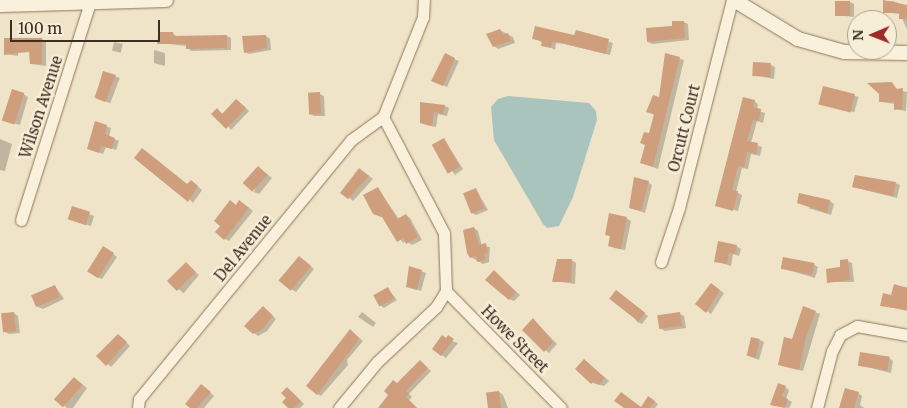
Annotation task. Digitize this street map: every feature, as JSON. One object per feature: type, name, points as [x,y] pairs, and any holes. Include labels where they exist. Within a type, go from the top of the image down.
[{"type":"street","points":[[0,4],[166,0]]},
{"type":"street","points":[[339,408],[377,362],[436,307],[446,291],[444,233],[383,117],[423,17],[424,0]]},
{"type":"street","points":[[733,0],[798,39],[844,52],[907,53]]},
{"type":"street","name":"Orcutt Court","points":[[661,262],[679,208],[733,0]]},
{"type":"street","name":"Wilson Avenue","points":[[21,220],[90,2]]},
{"type":"street","name":"Del Avenue","points":[[138,408],[139,399],[345,147],[383,117]]},
{"type":"street","name":"Howe Street","points":[[446,291],[561,408]]},
{"type":"street","points":[[817,408],[832,351],[840,335],[857,326],[907,335]]},
{"type":"water","points":[[508,96],[589,103],[596,111],[597,120],[573,197],[559,226],[547,228],[543,224],[494,140],[491,107],[498,99]]},
{"type":"building","points":[[883,0],[907,5],[907,19],[899,19],[897,10],[883,10]]},
{"type":"building","points":[[835,1],[850,1],[850,10],[847,10],[847,16],[835,16]]},
{"type":"building","points":[[672,21],[684,21],[685,38],[647,42],[646,28],[672,26]]},
{"type":"building","points":[[535,26],[574,35],[576,30],[609,39],[606,54],[558,42],[552,42],[551,48],[541,46],[542,41],[532,39]]},
{"type":"building","points":[[500,29],[503,35],[508,33],[511,41],[493,47],[486,34]]},
{"type":"building","points":[[159,32],[173,32],[173,36],[227,35],[227,48],[186,49],[186,44],[157,44]]},
{"type":"building","points":[[266,35],[267,48],[244,53],[242,36]]},
{"type":"building","points":[[4,38],[42,38],[42,64],[30,64],[29,51],[4,55]]},
{"type":"building","points":[[445,53],[455,58],[443,86],[431,81]]},
{"type":"building","points":[[665,53],[680,57],[653,167],[640,163],[645,145],[640,143],[644,132],[649,133],[654,114],[646,112],[653,95],[659,97]]},
{"type":"building","points":[[753,62],[771,63],[770,77],[752,76]]},
{"type":"building","points":[[103,71],[116,75],[105,102],[95,98]]},
{"type":"building","points":[[892,82],[896,89],[903,88],[902,109],[894,110],[894,102],[879,102],[879,94],[867,83]]},
{"type":"building","points":[[823,86],[855,94],[850,112],[818,104]]},
{"type":"building","points":[[12,89],[24,93],[14,124],[2,120]]},
{"type":"building","points":[[320,92],[321,114],[309,115],[308,93]]},
{"type":"building","points":[[743,97],[755,100],[753,107],[761,109],[759,121],[753,120],[747,141],[758,143],[756,154],[747,152],[744,167],[738,166],[732,190],[738,191],[733,211],[715,206]]},
{"type":"building","points":[[236,99],[246,108],[226,129],[211,114],[217,108],[222,114]]},
{"type":"building","points":[[420,102],[445,105],[443,114],[434,112],[432,126],[420,123]]},
{"type":"building","points":[[95,121],[107,125],[105,134],[115,138],[112,149],[101,146],[99,153],[87,149]]},
{"type":"building","points":[[444,138],[460,167],[448,174],[432,145]]},
{"type":"building","points":[[142,148],[187,184],[191,180],[198,186],[188,202],[134,158]]},
{"type":"building","points":[[258,166],[268,175],[252,192],[243,183]]},
{"type":"building","points":[[359,168],[369,176],[348,199],[340,193]]},
{"type":"building","points":[[855,175],[896,182],[893,196],[852,187]]},
{"type":"building","points":[[634,177],[649,181],[641,211],[629,208]]},
{"type":"building","points":[[378,187],[397,219],[406,214],[418,237],[406,244],[404,238],[397,242],[382,217],[373,214],[363,195]]},
{"type":"building","points":[[476,188],[484,208],[471,214],[463,193]]},
{"type":"building","points":[[799,193],[830,200],[827,213],[797,203]]},
{"type":"building","points":[[230,200],[236,205],[239,200],[249,208],[224,240],[215,232],[220,226],[214,221]]},
{"type":"building","points":[[72,206],[90,212],[86,225],[68,219]]},
{"type":"building","points":[[609,213],[627,217],[621,249],[608,246],[610,236],[605,235]]},
{"type":"building","points":[[474,227],[479,245],[486,243],[488,253],[484,254],[486,260],[477,262],[476,256],[470,258],[467,253],[463,230]]},
{"type":"building","points":[[718,241],[737,245],[735,254],[729,253],[727,264],[714,262]]},
{"type":"building","points":[[103,246],[114,253],[98,278],[87,271]]},
{"type":"building","points":[[299,256],[311,266],[291,291],[278,281]]},
{"type":"building","points":[[783,257],[814,263],[812,275],[781,269]]},
{"type":"building","points":[[557,259],[572,259],[571,282],[552,282]]},
{"type":"building","points":[[848,259],[850,280],[827,283],[826,269],[840,267],[840,260]]},
{"type":"building","points":[[186,262],[196,272],[177,291],[167,281]]},
{"type":"building","points":[[409,266],[422,270],[417,290],[406,287]]},
{"type":"building","points":[[494,270],[516,292],[509,300],[485,280]]},
{"type":"building","points":[[711,283],[720,290],[706,313],[695,304]]},
{"type":"building","points":[[894,284],[907,288],[907,310],[880,306],[883,293],[891,295]]},
{"type":"building","points":[[55,285],[60,297],[36,307],[31,295]]},
{"type":"building","points":[[388,287],[394,298],[379,307],[373,295]]},
{"type":"building","points":[[616,290],[645,313],[638,321],[609,299]]},
{"type":"building","points":[[263,306],[273,316],[263,329],[253,334],[244,326]]},
{"type":"building","points":[[803,306],[816,311],[806,337],[799,370],[778,365],[784,337],[792,339]]},
{"type":"building","points":[[14,312],[16,331],[3,332],[1,313]]},
{"type":"building","points":[[680,312],[682,326],[659,329],[657,315]]},
{"type":"building","points":[[533,318],[553,342],[544,352],[522,330]]},
{"type":"building","points":[[350,329],[359,338],[317,395],[306,386]]},
{"type":"building","points":[[118,334],[127,342],[106,366],[96,356]]},
{"type":"building","points":[[442,335],[446,338],[448,335],[454,339],[441,356],[432,349]]},
{"type":"building","points":[[751,337],[760,339],[755,358],[747,356]]},
{"type":"building","points":[[860,352],[890,357],[887,371],[858,366]]},
{"type":"building","points":[[584,359],[605,378],[599,385],[594,381],[591,384],[575,369]]},
{"type":"building","points":[[420,360],[428,368],[406,391],[409,394],[406,397],[417,408],[378,408],[388,395],[384,391],[393,380],[397,383]]},
{"type":"building","points":[[74,377],[83,385],[63,407],[54,399]]},
{"type":"building","points":[[778,383],[786,386],[782,396],[788,399],[785,408],[770,405]]},
{"type":"building","points":[[201,384],[211,392],[197,408],[190,408],[185,404]]},
{"type":"building","points":[[287,387],[301,401],[294,408],[288,408],[282,402],[286,398],[281,393]]},
{"type":"building","points":[[845,388],[859,392],[854,408],[839,408]]},
{"type":"building","points":[[499,391],[501,408],[488,408],[486,393]]},
{"type":"building","points":[[621,392],[641,407],[648,396],[655,401],[650,408],[624,408],[614,401]]}]
